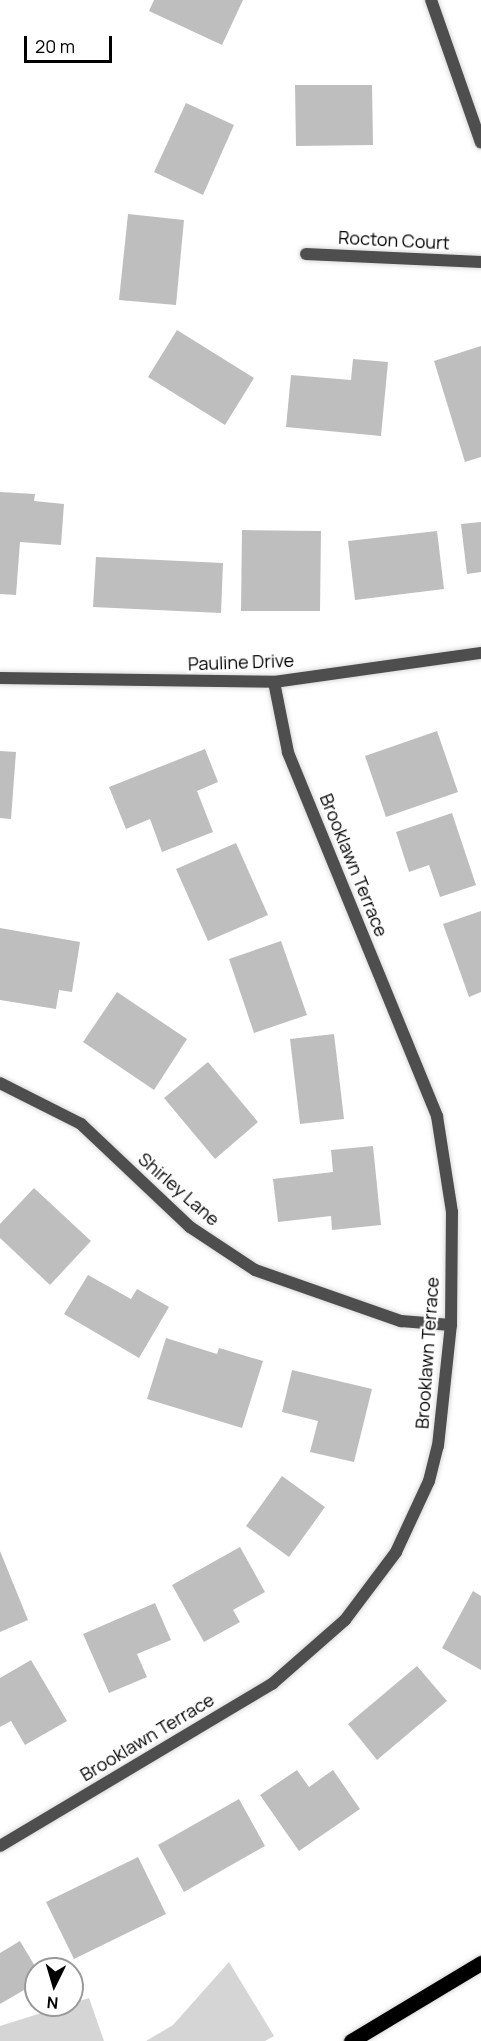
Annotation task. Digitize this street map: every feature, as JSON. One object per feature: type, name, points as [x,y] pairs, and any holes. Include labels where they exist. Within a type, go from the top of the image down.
[{"type":"main road","points":[[351,2041],[481,1963]]},
{"type":"street","points":[[431,0],[481,142]]},
{"type":"street","name":"Rocton Court","points":[[306,254],[481,262]]},
{"type":"street","name":"Pauline Drive","points":[[0,678],[274,682],[481,653]]},
{"type":"street","name":"Brooklawn Terrace","points":[[0,1846],[272,1683],[345,1620],[396,1552],[429,1481],[438,1446],[451,1325],[452,1212],[437,1116],[288,752],[274,682]]},
{"type":"street","name":"Shirley Lane","points":[[0,1083],[81,1124],[190,1227],[255,1270],[401,1321],[451,1325]]},
{"type":"shaded area","points":[[229,1962],[274,2036],[265,2041],[146,2041],[173,2025]]},
{"type":"shaded area","points":[[89,1998],[104,2041],[0,2041],[0,2026],[29,2017],[84,2017],[84,2000]]},
{"type":"building","points":[[154,0],[243,0],[222,45],[149,11]]},
{"type":"building","points":[[295,85],[372,85],[373,145],[296,146]]},
{"type":"building","points":[[186,103],[234,125],[203,195],[154,172]]},
{"type":"building","points":[[128,214],[184,220],[176,305],[119,300]]},
{"type":"building","points":[[177,330],[254,378],[225,425],[148,377]]},
{"type":"building","points":[[481,346],[481,457],[465,462],[434,361]]},
{"type":"building","points":[[353,359],[388,362],[381,436],[286,427],[291,375],[351,380]]},
{"type":"building","points":[[0,492],[35,494],[34,501],[64,504],[61,545],[20,542],[16,595],[0,594]]},
{"type":"building","points":[[481,522],[481,572],[467,574],[461,524]]},
{"type":"building","points":[[242,530],[321,531],[320,611],[241,611]]},
{"type":"building","points":[[437,531],[444,589],[355,600],[348,541]]},
{"type":"building","points":[[96,557],[223,563],[221,613],[93,607]]},
{"type":"building","points":[[437,731],[458,792],[386,817],[365,756]]},
{"type":"building","points":[[205,749],[218,782],[197,791],[213,832],[162,852],[150,819],[126,829],[109,787]]},
{"type":"building","points":[[0,751],[16,752],[11,819],[0,818]]},
{"type":"building","points":[[452,813],[476,885],[440,897],[429,865],[409,872],[396,832]]},
{"type":"building","points":[[236,843],[268,915],[208,941],[176,869]]},
{"type":"building","points":[[481,911],[481,992],[469,997],[443,924]]},
{"type":"building","points":[[0,928],[80,942],[72,992],[59,990],[56,1009],[0,1000]]},
{"type":"building","points":[[281,941],[307,1015],[254,1033],[229,959]]},
{"type":"building","points":[[117,992],[187,1039],[154,1090],[83,1042]]},
{"type":"building","points":[[334,1034],[344,1119],[300,1124],[290,1039]]},
{"type":"building","points":[[208,1062],[258,1122],[215,1159],[164,1098]]},
{"type":"building","points":[[373,1146],[381,1225],[332,1230],[331,1216],[278,1222],[273,1179],[333,1172],[331,1150]]},
{"type":"building","points":[[34,1188],[91,1241],[50,1285],[0,1238],[0,1224]]},
{"type":"building","points":[[88,1275],[131,1299],[137,1289],[169,1307],[139,1358],[64,1314]]},
{"type":"building","points":[[166,1338],[217,1354],[219,1348],[263,1361],[242,1428],[147,1399]]},
{"type":"building","points":[[292,1370],[372,1389],[354,1462],[310,1452],[318,1421],[282,1412]]},
{"type":"building","points":[[282,1476],[325,1507],[289,1557],[246,1526]]},
{"type":"building","points":[[240,1547],[265,1592],[233,1610],[240,1622],[204,1642],[172,1585]]},
{"type":"building","points":[[0,1551],[28,1620],[0,1632]]},
{"type":"building","points":[[473,1591],[481,1596],[481,1670],[442,1648]]},
{"type":"building","points":[[155,1603],[171,1640],[137,1654],[147,1677],[109,1693],[83,1634]]},
{"type":"building","points":[[31,1660],[67,1721],[25,1745],[11,1721],[0,1727],[0,1678]]},
{"type":"building","points":[[417,1666],[447,1701],[377,1760],[348,1724]]},
{"type":"building","points":[[297,1770],[309,1787],[333,1770],[360,1809],[299,1851],[260,1795]]},
{"type":"building","points":[[239,1799],[265,1846],[184,1892],[158,1845]]},
{"type":"building","points":[[138,1857],[166,1914],[78,1957],[73,1957],[46,1902]]},
{"type":"building","points":[[20,1941],[29,1957],[24,1957],[24,1990],[0,2004],[0,1953]]}]
